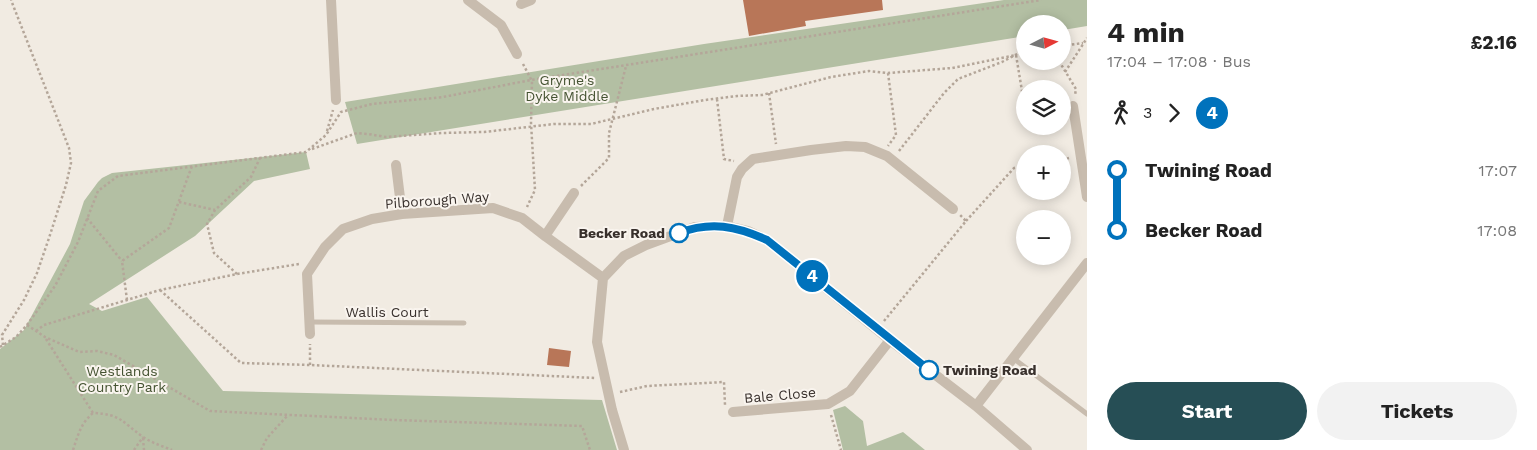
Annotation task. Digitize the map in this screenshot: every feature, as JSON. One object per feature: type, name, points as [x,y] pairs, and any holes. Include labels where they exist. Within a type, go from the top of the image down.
[{"type":"street","points":[[331,0],[336,100]]},
{"type":"street","points":[[468,0],[501,25],[517,54]]},
{"type":"street","points":[[521,4],[531,0]]},
{"type":"street","points":[[1073,106],[1087,197]]},
{"type":"street","points":[[727,226],[737,178],[742,169],[753,159],[846,146],[865,147],[882,154],[953,209]]},
{"type":"street","points":[[396,165],[402,214]]},
{"type":"street","points":[[545,236],[574,193]]},
{"type":"street","name":"Pilborough Way","points":[[310,334],[307,274],[325,247],[343,229],[372,219],[402,214],[493,208],[522,218],[603,278]]},
{"type":"street","points":[[624,450],[597,342],[603,278],[624,256],[646,245],[695,227],[727,226],[748,231],[767,240],[877,330],[976,406],[1027,450]]},
{"type":"street","points":[[976,406],[1087,263]]},
{"type":"street","name":"Bale Close","points":[[733,412],[828,404],[850,391],[890,340]]},
{"type":"lane","name":"Wallis Court","points":[[310,322],[464,324]]},
{"type":"lane","points":[[1013,358],[1087,414]]},
{"type":"path","points":[[2,346],[2,335],[24,300],[36,273],[66,185],[71,163],[70,148],[11,0]]},
{"type":"path","points":[[309,150],[326,135],[341,112],[372,104],[443,98],[531,80],[1041,0]]},
{"type":"path","points":[[1073,106],[1076,89],[1065,72],[1087,38]]},
{"type":"path","points":[[1071,45],[1084,43]]},
{"type":"path","points":[[517,54],[531,80],[534,190],[522,218]]},
{"type":"path","points":[[2,346],[16,337],[27,326],[55,286],[78,242],[98,191],[118,176],[306,152],[357,134],[386,137],[484,132],[554,124],[592,124],[654,109],[769,93],[831,77],[869,70],[888,73],[952,68],[1016,54]]},
{"type":"path","points":[[892,160],[944,93],[958,79],[1002,62],[1016,54]]},
{"type":"path","points":[[574,193],[609,158],[609,133],[626,66]]},
{"type":"path","points":[[882,154],[896,135],[888,73]]},
{"type":"path","points":[[769,93],[778,155]]},
{"type":"path","points":[[717,99],[724,159],[748,164]]},
{"type":"path","points":[[326,135],[336,100]]},
{"type":"path","points":[[237,274],[214,253],[207,224],[215,210],[251,177],[260,158]]},
{"type":"path","points":[[122,262],[169,228],[192,166]]},
{"type":"path","points":[[877,330],[966,220],[1016,168]]},
{"type":"path","points":[[179,202],[215,210]]},
{"type":"path","points":[[953,209],[966,220]]},
{"type":"path","points":[[87,218],[122,262],[127,300]]},
{"type":"path","points":[[36,331],[44,325],[160,290],[237,274],[315,262]]},
{"type":"path","points":[[160,290],[241,363],[606,379]]},
{"type":"path","points":[[27,326],[45,338],[79,352],[97,351],[114,355],[210,411],[582,426],[590,450]]},
{"type":"path","points":[[310,334],[310,365]]},
{"type":"path","points":[[45,338],[93,413]]},
{"type":"path","points":[[609,394],[646,386],[724,382],[726,414],[733,412]]},
{"type":"path","points":[[828,404],[841,450]]},
{"type":"path","points":[[73,450],[84,420],[93,413],[107,414],[123,420],[143,437],[172,450]]},
{"type":"path","points":[[261,450],[267,438],[288,415]]},
{"type":"path","points":[[134,450],[143,437]]},
{"type":"path","points":[[143,437],[144,450]]},
{"type":"green space","name":"Gryme's Dyke Middle","points":[[1004,0],[1087,0],[1087,26],[1071,29],[1071,15],[1016,15],[1016,37],[357,144],[345,102],[704,44]]},
{"type":"green space","name":"Westlands Country Park","points":[[306,152],[310,169],[254,181],[195,236],[89,304],[102,311],[147,297],[223,391],[602,400],[617,450],[0,450],[0,349],[24,330],[70,244],[84,201],[102,178],[112,173]]},
{"type":"green space","points":[[845,406],[863,421],[867,446],[903,432],[925,450],[843,450],[833,410]]},
{"type":"building","points":[[743,0],[882,0],[883,10],[805,21],[806,26],[749,36]]},
{"type":"building","points":[[549,348],[571,351],[569,367],[547,365]]},
{"type":"bus line","name":"4","points":[[679,233],[695,227],[727,226],[748,231],[767,240],[929,370]]},
{"type":"place","name":"Becker Road","points":[[679,233]]},
{"type":"place","name":"Twining Road","points":[[929,370]]}]
